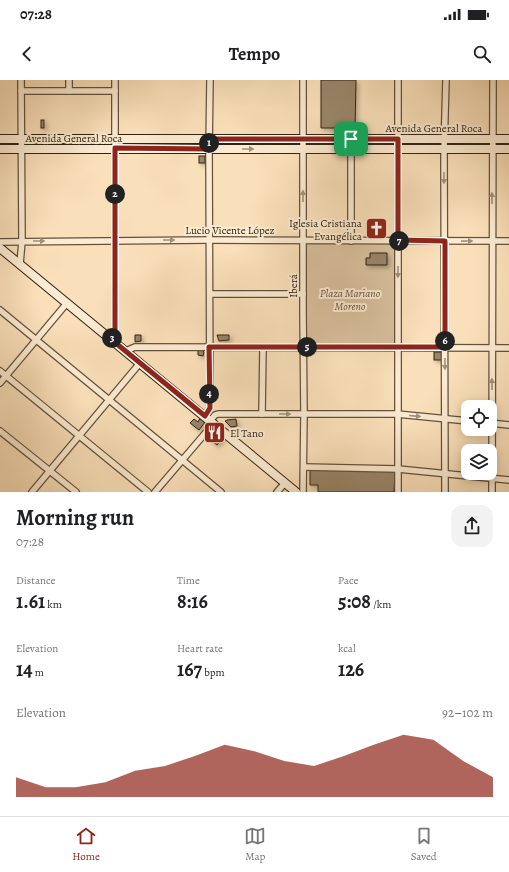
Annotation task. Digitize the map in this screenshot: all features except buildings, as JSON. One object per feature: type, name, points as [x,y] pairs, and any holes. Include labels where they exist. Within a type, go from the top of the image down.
[{"type":"main road","name":"Avenida General Roca","points":[[0,139],[509,139]]},
{"type":"main road","name":"Avenida General Roca","points":[[0,149],[509,149]]},
{"type":"main road","points":[[0,248],[296,492]]},
{"type":"street","points":[[20,264],[22,241],[20,149],[21,80]]},
{"type":"street","points":[[69,80],[69,91]]},
{"type":"street","points":[[112,340],[115,330],[115,80]]},
{"type":"street","points":[[210,80],[210,420]]},
{"type":"street","name":"Iberá","points":[[303,80],[303,492]]},
{"type":"street","points":[[398,80],[398,492]]},
{"type":"street","points":[[445,492],[444,150],[446,80]]},
{"type":"street","points":[[491,400],[493,80]]},
{"type":"street","points":[[21,91],[115,91]]},
{"type":"street","points":[[351,149],[351,240]]},
{"type":"street","name":"Lucio Vicente López","points":[[0,242],[209,240],[509,241]]},
{"type":"street","points":[[210,294],[303,294]]},
{"type":"street","points":[[0,383],[67,303]]},
{"type":"street","points":[[0,310],[221,492]]},
{"type":"street","points":[[126,351],[135,347],[509,348]]},
{"type":"street","points":[[262,414],[263,347]]},
{"type":"street","points":[[32,492],[140,363]]},
{"type":"street","points":[[0,371],[148,492]]},
{"type":"street","points":[[154,492],[182,460],[210,420],[218,414],[397,414],[461,420]]},
{"type":"street","points":[[497,424],[509,425]]},
{"type":"street","points":[[0,431],[76,492]]},
{"type":"street","points":[[304,467],[398,469],[461,475]]},
{"type":"street","points":[[497,479],[509,480]]},
{"type":"street","points":[[492,480],[492,492]]},
{"type":"street","points":[[277,492],[285,482]]},
{"type":"green space","name":"Plaza Mariano Moreno","points":[[398,240],[398,348],[303,347],[303,241]]},
{"type":"place","name":"Iglesia Cristiana Evangélica","points":[[377,229]]},
{"type":"place","name":"El Tano","points":[[214,433]]},
{"type":"route","points":[[209,139],[351,139],[398,139],[398,240],[445,241],[445,347],[209,347],[210,408],[205,416],[112,340],[115,330],[115,148],[209,149],[209,139]]}]
